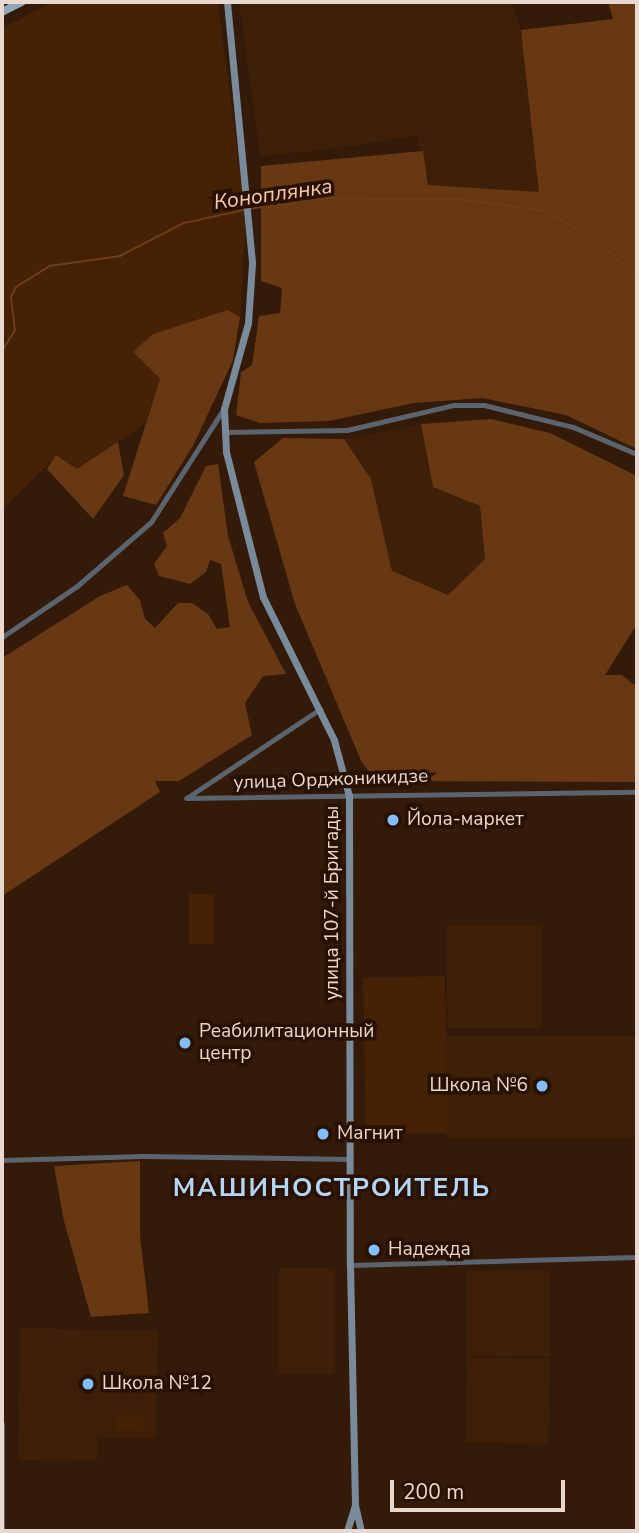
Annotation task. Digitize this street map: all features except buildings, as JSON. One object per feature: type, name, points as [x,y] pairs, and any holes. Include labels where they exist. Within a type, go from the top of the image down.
[{"type":"main road","points":[[2,12],[22,2]]},
{"type":"main road","name":"улица 107-й Бригады","points":[[227,2],[251,219],[248,323],[224,409],[224,432],[263,597],[320,709],[339,754],[349,796],[350,1265],[355,1504]]},
{"type":"main road","points":[[347,1531],[355,1504]]},
{"type":"main road","points":[[355,1504],[360,1531]]},
{"type":"street","points":[[224,432],[346,430],[454,405],[484,405],[573,427],[637,454]]},
{"type":"street","points":[[2,637],[77,586],[151,522],[224,409]]},
{"type":"street","name":"улица Орджоникидзе","points":[[320,709],[186,798],[637,792]]},
{"type":"street","points":[[2,1160],[143,1156],[350,1159]]},
{"type":"street","points":[[350,1265],[637,1257]]},
{"type":"street","points":[[2,1531],[3,1424]]},
{"type":"shaded area","points":[[53,2],[218,2],[246,218],[240,317],[228,310],[160,379],[145,424],[76,470],[56,456],[2,510],[2,28]]},
{"type":"shaded area","points":[[239,2],[512,2],[521,30],[540,192],[430,188],[417,135],[343,148],[260,156]]},
{"type":"shaded area","points":[[608,2],[637,2],[637,449],[566,415],[482,398],[414,403],[329,421],[260,423],[236,415],[241,372],[252,365],[259,316],[280,313],[282,288],[261,281],[261,166],[423,151],[428,185],[539,192],[521,30],[613,19]]},
{"type":"shaded area","points":[[228,310],[240,317],[233,360],[193,446],[156,505],[123,496],[160,379],[133,352],[153,334]]},
{"type":"shaded area","points":[[491,419],[550,433],[637,476],[637,624],[605,675],[622,675],[637,687],[637,782],[377,781],[362,763],[295,604],[254,462],[283,438],[344,439],[371,479],[392,571],[448,595],[485,559],[480,506],[433,487],[421,424]]},
{"type":"shaded area","points":[[421,424],[433,487],[480,506],[485,559],[448,595],[392,571],[371,479],[344,439]]},
{"type":"shaded area","points":[[118,442],[124,475],[93,519],[47,469],[56,455],[77,469]]},
{"type":"shaded area","points":[[218,464],[228,536],[248,602],[286,674],[263,676],[245,703],[252,735],[179,781],[155,781],[160,792],[2,896],[2,658],[100,596],[127,585],[140,600],[145,619],[155,628],[178,603],[192,603],[208,614],[217,629],[230,627],[221,564],[210,560],[206,572],[190,584],[159,576],[154,564],[167,546],[163,533],[180,518],[206,466]]},
{"type":"shaded area","points":[[189,894],[214,894],[214,944],[189,944]]},
{"type":"shaded area","points":[[447,925],[542,925],[542,1028],[447,1028]]},
{"type":"shaded area","name":"МАШИНОСТРОИТЕЛЬ","points":[[445,976],[448,1133],[366,1134],[363,977]]},
{"type":"shaded area","name":"Школа №6","points":[[446,1036],[637,1036],[637,1138],[446,1138]]},
{"type":"shaded area","points":[[140,1161],[140,1235],[149,1313],[91,1317],[64,1221],[54,1166]]},
{"type":"shaded area","points":[[279,1268],[335,1268],[335,1374],[279,1374]]},
{"type":"shaded area","points":[[467,1271],[550,1271],[550,1356],[467,1356]]},
{"type":"shaded area","name":"Школа №12","points":[[20,1328],[158,1331],[156,1438],[98,1437],[97,1461],[18,1460]]},
{"type":"shaded area","points":[[467,1358],[550,1359],[549,1444],[466,1443]]},
{"type":"shaded area","points":[[117,1415],[143,1415],[143,1430],[117,1430]]},
{"type":"waterway","name":"Коноплянка","points":[[250,209],[314,198],[466,200],[545,211],[601,244],[637,278]]},
{"type":"waterway","name":"Коноплянка","points":[[2,351],[15,330],[11,297],[16,287],[49,266],[120,256],[184,223],[244,210]]},
{"type":"place","name":"Йола-маркет","points":[[393,820]]},
{"type":"place","name":"Реабилитационный центр","points":[[185,1043]]},
{"type":"place","name":"Школа №6","points":[[542,1086]]},
{"type":"place","name":"Магнит","points":[[323,1134]]},
{"type":"place","name":"Надежда","points":[[374,1250]]},
{"type":"place","name":"Школа №12","points":[[88,1384]]},
{"type":"district","name":"МАШИНОСТРОИТЕЛЬ","points":[[332,1188]]}]
